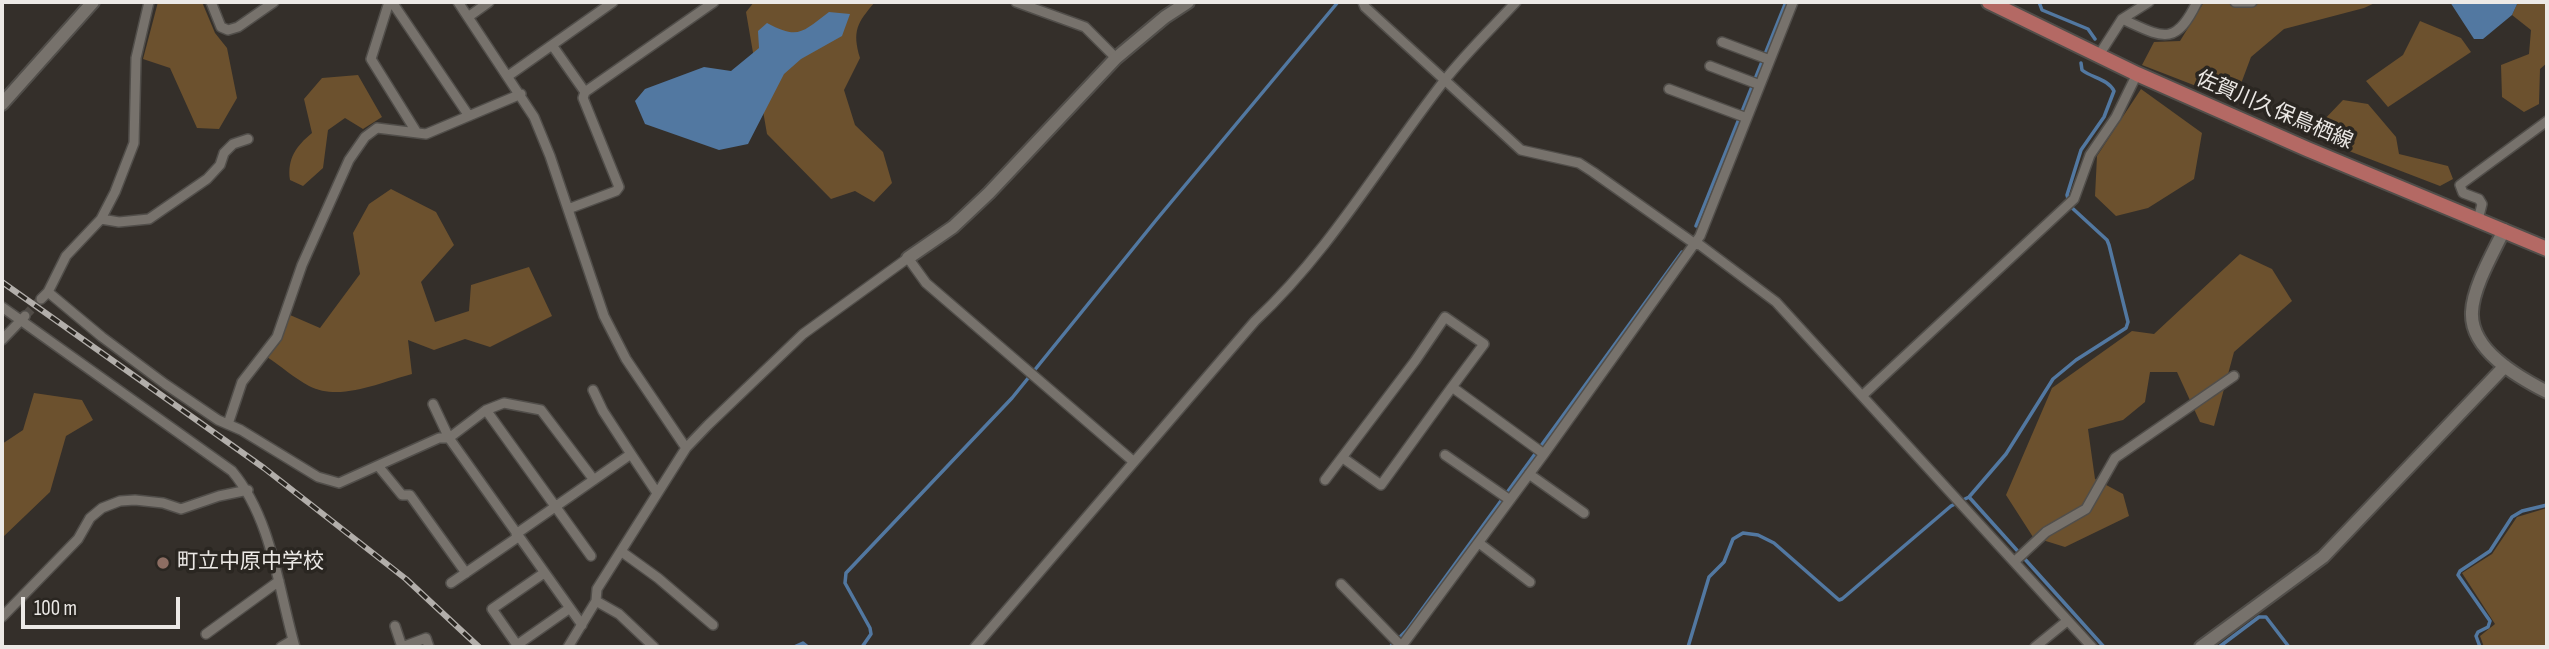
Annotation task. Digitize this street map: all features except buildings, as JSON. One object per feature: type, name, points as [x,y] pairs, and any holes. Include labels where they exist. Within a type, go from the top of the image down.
[{"type":"main road","name":"佐賀川久保鳥栖線","points":[[1989,2],[2137,74],[2307,149],[2547,249]]},
{"type":"street","points":[[2,104],[93,2]]},
{"type":"street","points":[[149,2],[136,58],[134,143],[101,219],[66,256],[45,296],[165,384],[318,478],[339,483],[379,467],[439,438],[449,438],[486,410],[504,403],[541,410],[594,480]]},
{"type":"street","points":[[211,2],[221,27],[228,30],[238,27],[274,2]]},
{"type":"street","points":[[391,2],[469,116]]},
{"type":"street","points":[[391,2],[371,59],[417,133]]},
{"type":"street","points":[[458,2],[521,94],[542,135],[604,316],[626,359],[686,448]]},
{"type":"street","points":[[468,17],[489,2]]},
{"type":"street","points":[[508,76],[613,2]]},
{"type":"street","points":[[584,92],[714,2]]},
{"type":"street","points":[[1016,2],[1085,27],[1116,58]]},
{"type":"street","points":[[568,647],[596,601],[597,589],[657,493],[686,448],[708,425],[803,334],[953,227],[989,193],[1116,58],[1165,17],[1188,2]]},
{"type":"street","points":[[1363,2],[1365,7],[1521,150],[1579,163],[1767,293],[2092,647]]},
{"type":"street","points":[[979,646],[1255,321],[1305,270],[1445,80],[1516,2]]},
{"type":"street","points":[[1341,584],[1401,647],[1695,244],[1793,2]]},
{"type":"street","points":[[2099,55],[2122,19],[2149,2]]},
{"type":"street","points":[[2122,19],[2155,34],[2172,34],[2188,22],[2197,2]]},
{"type":"street","points":[[2235,2],[2252,2]]},
{"type":"street","points":[[1723,42],[1770,60]]},
{"type":"street","points":[[552,45],[584,92],[583,98],[619,187],[616,191],[568,209]]},
{"type":"street","points":[[1710,66],[1760,85]]},
{"type":"street","points":[[1863,396],[2074,199],[2090,155],[2116,117],[2137,74]]},
{"type":"street","points":[[1669,89],[1747,118]]},
{"type":"street","points":[[228,424],[242,382],[277,337],[302,265],[348,160],[365,137],[377,128],[425,134],[521,94]]},
{"type":"street","points":[[2478,220],[2482,204],[2479,199],[2463,193],[2460,185],[2547,121]]},
{"type":"street","points":[[101,219],[119,222],[149,219],[207,179],[233,144],[248,139]]},
{"type":"street","points":[[2504,230],[2475,294],[2472,312],[2474,330],[2483,346],[2505,366],[2547,392]]},
{"type":"street","points":[[908,257],[926,283],[1134,462]]},
{"type":"street","points":[[2,307],[23,319],[232,471],[248,490],[257,509],[279,581],[294,644],[281,647]]},
{"type":"street","points":[[1325,480],[1416,361],[1445,317],[1483,344],[1381,485],[1343,458]]},
{"type":"street","points":[[2,340],[23,319]]},
{"type":"street","points":[[2201,647],[2323,556],[2505,366]]},
{"type":"street","points":[[2014,562],[2046,532],[2086,509],[2115,458],[2234,376]]},
{"type":"street","points":[[1452,387],[1544,454]]},
{"type":"street","points":[[593,390],[603,411],[657,493]]},
{"type":"street","points":[[433,404],[449,438],[582,625]]},
{"type":"street","points":[[486,410],[591,556]]},
{"type":"street","points":[[452,583],[631,454]]},
{"type":"street","points":[[1445,455],[1510,500]]},
{"type":"street","points":[[379,467],[401,495],[410,495],[466,573]]},
{"type":"street","points":[[1529,474],[1584,513]]},
{"type":"street","points":[[2,617],[78,539],[90,518],[102,508],[120,501],[135,500],[163,503],[181,509],[219,496],[248,490]]},
{"type":"street","points":[[1479,543],[1530,582]]},
{"type":"street","points":[[622,552],[658,578],[713,625]]},
{"type":"street","points":[[544,573],[492,609],[517,645],[570,608]]},
{"type":"street","points":[[206,634],[279,581]]},
{"type":"street","points":[[596,601],[619,614],[650,646]]},
{"type":"street","points":[[2035,647],[2067,621]]},
{"type":"street","points":[[395,626],[402,647],[426,638],[429,647]]},
{"type":"shaded area","points":[[158,2],[202,2],[215,33],[227,48],[237,98],[219,129],[197,128],[170,68],[143,59]]},
{"type":"shaded area","points":[[754,2],[875,2],[858,28],[856,41],[860,58],[844,90],[855,125],[883,152],[892,183],[874,202],[855,191],[831,199],[767,134],[746,12]]},
{"type":"shaded area","points":[[2204,2],[2377,2],[2364,8],[2284,29],[2251,57],[2242,81],[2222,96],[2142,65],[2154,42],[2180,41]]},
{"type":"shaded area","points":[[2518,2],[2547,2],[2547,63],[2540,69],[2539,104],[2524,112],[2502,97],[2501,65],[2529,54],[2531,30],[2512,15]]},
{"type":"shaded area","points":[[2420,21],[2461,38],[2471,52],[2388,107],[2366,81],[2403,55]]},
{"type":"shaded area","points":[[358,75],[382,117],[363,129],[345,118],[328,130],[323,168],[303,186],[290,180],[289,172],[294,154],[312,133],[304,99],[322,78]]},
{"type":"shaded area","points":[[2141,89],[2202,133],[2194,179],[2148,208],[2116,216],[2095,196],[2097,156]]},
{"type":"shaded area","points":[[2343,100],[2368,104],[2396,137],[2399,154],[2448,166],[2453,179],[2440,186],[2323,141],[2320,124]]},
{"type":"shaded area","points":[[391,189],[436,212],[454,245],[421,282],[435,322],[469,311],[471,285],[529,267],[552,316],[490,347],[465,339],[434,350],[408,340],[412,374],[374,386],[334,392],[309,386],[267,357],[279,344],[290,315],[320,328],[360,274],[353,233],[369,204]]},
{"type":"shaded area","points":[[2240,254],[2272,269],[2292,301],[2234,352],[2214,426],[2200,422],[2177,372],[2150,372],[2145,402],[2123,420],[2088,429],[2095,479],[2123,494],[2129,516],[2065,547],[2033,537],[2006,495],[2052,388],[2132,331],[2154,334]]},
{"type":"shaded area","points":[[34,393],[82,400],[93,420],[66,436],[50,492],[2,538],[2,444],[23,430]]},
{"type":"shaded area","points":[[2547,508],[2547,647],[2484,647],[2480,636],[2495,624],[2462,573],[2492,554],[2517,517]]},
{"type":"water","points":[[2450,2],[2518,2],[2512,15],[2483,39],[2474,39]]},
{"type":"water","points":[[829,12],[850,14],[842,36],[801,59],[784,74],[748,144],[719,150],[645,124],[635,101],[645,89],[704,67],[731,71],[759,48],[758,31],[767,23],[786,31],[800,31]]},
{"type":"waterway","points":[[862,647],[871,634],[870,628],[845,583],[846,573],[1012,398],[1338,2]]},
{"type":"waterway","points":[[1696,226],[1786,2]]},
{"type":"waterway","points":[[2039,2],[2042,10],[2088,29],[2095,39]]},
{"type":"waterway","points":[[1688,647],[1709,577],[1724,562],[1733,539],[1743,533],[1758,535],[1774,543],[1839,600],[1842,599],[1951,506],[1969,497],[2006,454],[2053,379],[2076,360],[2126,328],[2128,322],[2107,240],[2070,206],[2067,195],[2081,150],[2104,117],[2114,91],[2108,84],[2082,70],[2081,63]]},
{"type":"waterway","points":[[1390,647],[1407,630],[1682,252]]},
{"type":"waterway","points":[[1969,497],[2104,647]]},
{"type":"waterway","points":[[2480,647],[2476,636],[2488,627],[2490,621],[2458,575],[2490,551],[2512,517],[2522,511],[2547,505]]},
{"type":"waterway","points":[[2219,647],[2259,617],[2266,617],[2289,647]]},
{"type":"waterway","points":[[794,647],[803,643],[808,647]]},
{"type":"tunnel","points":[[25,316],[41,299]]},
{"type":"railway","points":[[2,282],[264,468],[406,579],[479,647]]},
{"type":"place","name":"町立中原中学校","points":[[163,563]]}]
